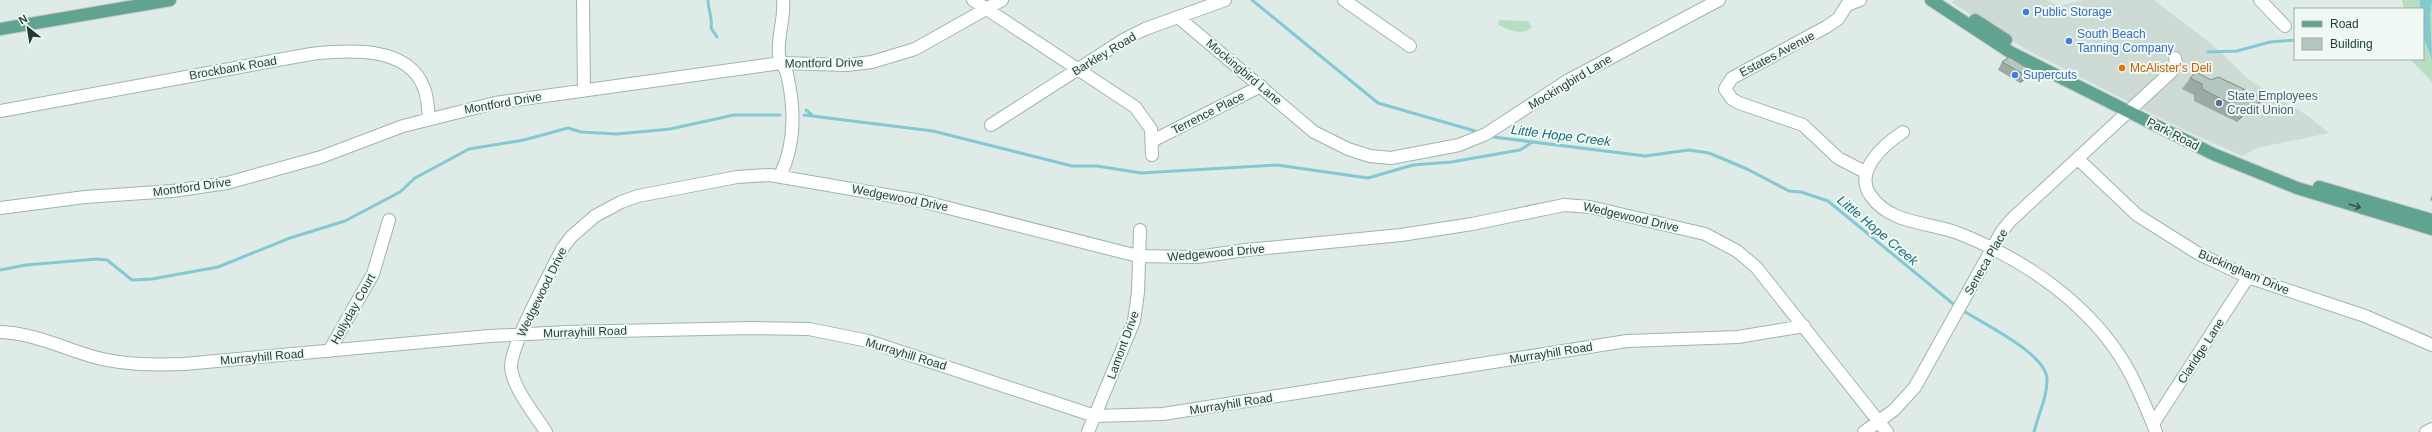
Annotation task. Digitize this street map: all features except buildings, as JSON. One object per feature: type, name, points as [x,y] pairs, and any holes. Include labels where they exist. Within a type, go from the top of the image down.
[{"type":"main road","points":[[0,29],[170,0]]},
{"type":"main road","name":"Park Road","points":[[1931,0],[2010,52],[2206,143],[2266,169],[2432,220]]},
{"type":"main road","name":"Park Road","points":[[1943,0],[2039,58],[2213,154],[2297,188],[2432,229]]},
{"type":"street","points":[[583,0],[584,90]]},
{"type":"street","points":[[780,176],[786,166],[793,125],[787,74],[781,63],[779,54],[785,19],[783,0]]},
{"type":"street","points":[[973,0],[1135,107],[1149,123],[1154,140],[1152,155]]},
{"type":"street","name":"Montford Drive","points":[[0,208],[85,197],[173,191],[226,183],[319,158],[392,130],[429,118],[495,103],[781,63],[847,65],[895,57],[923,45],[1002,0]]},
{"type":"street","name":"Barkley Road","points":[[990,125],[1125,39],[1178,17],[1225,0]]},
{"type":"street","points":[[1344,0],[1410,46]]},
{"type":"street","name":"Mockingbird Lane","points":[[1178,17],[1261,86],[1299,120],[1332,142],[1370,156],[1391,158],[1460,145],[1486,134],[1567,81],[1719,0]]},
{"type":"street","name":"Estates Avenue","points":[[1860,0],[1849,2],[1838,19],[1826,27],[1732,78],[1725,89],[1732,99],[1739,103],[1803,125],[1825,148],[1838,158],[1865,172]]},
{"type":"street","points":[[2260,0],[2284,26]]},
{"type":"street","name":"Brockbank Road","points":[[0,111],[311,54],[347,51],[372,54],[393,59],[413,72],[423,84],[429,118]]},
{"type":"street","name":"Seneca Place","points":[[1864,432],[1883,427],[1894,410],[1915,387],[1992,248],[2012,220],[2175,67],[2175,58]]},
{"type":"street","name":"Terrence Place","points":[[1154,140],[1261,86]]},
{"type":"street","points":[[1903,132],[1891,138],[1865,172],[1863,180],[1875,202],[1883,209],[1896,215],[1957,233],[1992,248],[2035,273],[2061,292],[2092,321],[2119,356],[2136,384],[2155,428]]},
{"type":"street","name":"Buckingham Drive","points":[[2078,159],[2123,203],[2157,229],[2187,248],[2248,276],[2362,314],[2409,333],[2432,345]]},
{"type":"street","name":"Wedgewood Drive","points":[[546,432],[516,385],[512,374],[513,355],[521,334],[562,249],[571,237],[595,216],[625,201],[658,192],[736,177],[763,175],[780,176],[921,201],[1138,256],[1197,257],[1246,250],[1401,235],[1472,224],[1550,206],[1578,205],[1705,234],[1740,253],[1756,267],[1883,427]]},
{"type":"street","name":"Hollyday Court","points":[[329,351],[373,274],[389,220]]},
{"type":"street","name":"Lamont Drive","points":[[1088,432],[1134,321],[1138,292],[1140,230]]},
{"type":"street","name":"Claridge Lane","points":[[2155,428],[2248,276]]},
{"type":"street","name":"Murrayhill Road","points":[[0,332],[42,336],[94,357],[137,364],[184,364],[521,334],[752,328],[809,329],[868,341],[1095,416],[1163,414],[1627,341],[1690,337],[1737,338],[1761,336],[1804,326]]},
{"type":"street","points":[[2426,432],[2432,429]]},
{"type":"shaded area","points":[[1956,0],[2048,0],[2059,6],[2083,0],[2154,0],[2214,46],[2248,79],[2308,116],[2329,133],[2257,148],[2242,156],[2182,129],[2027,50],[1951,2]]},
{"type":"green space","points":[[2402,0],[2432,0],[2432,82],[2411,60],[2424,60],[2424,8],[2404,8]]},
{"type":"green space","points":[[1500,20],[1527,21],[1532,26],[1525,31],[1516,32],[1499,25],[1498,22]]},
{"type":"water","points":[[2420,0],[2432,0],[2430,16],[2432,59],[2424,39],[2424,8],[2420,8]]},
{"type":"waterway","points":[[708,0],[711,28],[717,37]]},
{"type":"waterway","name":"Little Hope Creek","points":[[1252,0],[1378,103],[1475,131]]},
{"type":"waterway","points":[[2208,52],[2237,51],[2270,42],[2294,40]]},
{"type":"waterway","points":[[806,110],[812,115]]},
{"type":"waterway","points":[[0,270],[26,265],[97,259],[107,260],[132,280],[152,279],[218,267],[290,238],[345,221],[400,192],[415,178],[469,149],[524,140],[568,128],[581,132],[617,134],[670,129],[734,115],[780,115]]},
{"type":"waterway","points":[[804,115],[933,131],[1072,166],[1097,166],[1141,173],[1277,165],[1368,178],[1413,165],[1451,162],[1520,150],[1531,143]]},
{"type":"waterway","name":"Little Hope Creek","points":[[1493,137],[1645,156],[1689,150],[1709,153],[1747,169],[1789,191],[1801,192],[1828,201],[1957,307]]},
{"type":"waterway","name":"Little Hope Creek","points":[[1962,310],[2024,349],[2044,368],[2047,378],[2047,385],[2034,432]]},
{"type":"place","name":"Public Storage","points":[[2026,12]]},
{"type":"place","name":"South Beach Tanning Company","points":[[2069,41]]},
{"type":"place","name":"McAlister's Deli","points":[[2122,68]]},
{"type":"place","name":"Supercuts","points":[[2015,75]]},
{"type":"place","name":"State Employees Credit Union","points":[[2219,103]]}]
